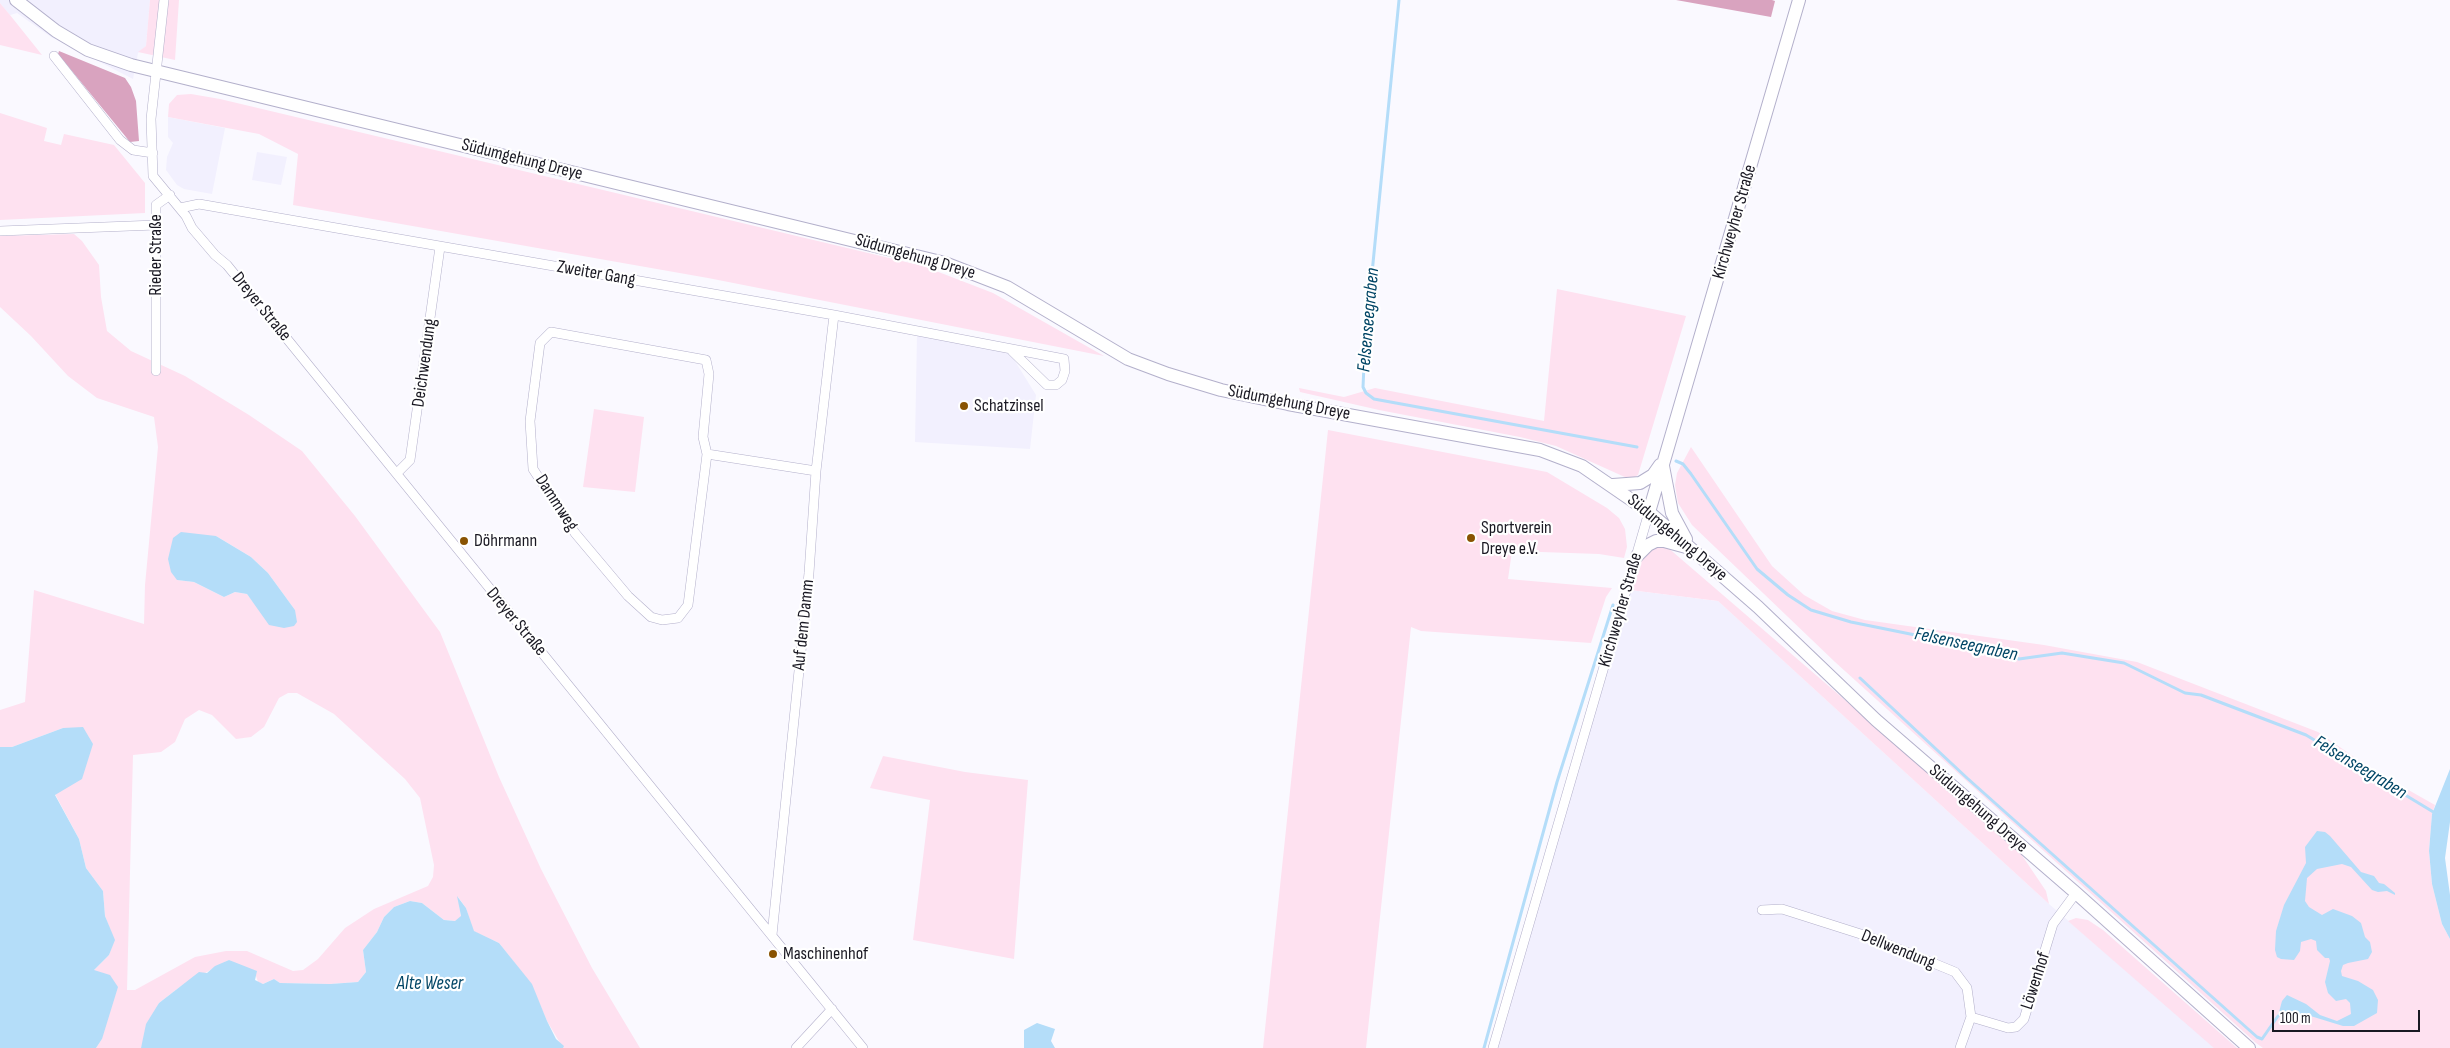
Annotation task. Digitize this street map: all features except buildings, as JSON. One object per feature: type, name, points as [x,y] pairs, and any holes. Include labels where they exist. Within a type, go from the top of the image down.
[{"type":"main road","name":"Kirchweyher Straße","points":[[1649,512],[1662,461],[1695,356],[1799,0]]},
{"type":"main road","name":"Südumgehung Dreye","points":[[20,3],[56,31],[88,50],[157,72],[945,263],[1007,287],[1128,358],[1168,374],[1221,390],[1540,450],[1582,466],[1613,485],[1649,512],[1765,613],[1876,720],[2076,893],[2249,1048]]},
{"type":"main road","points":[[1613,485],[1640,483],[1653,476],[1662,461]]},
{"type":"main road","points":[[1662,461],[1672,513],[1680,531],[1693,551]]},
{"type":"main road","points":[[1637,556],[1648,545],[1656,541],[1664,541],[1693,551]]},
{"type":"street","name":"Rieder Straße","points":[[156,370],[156,205],[170,195],[153,176],[151,119],[164,0]]},
{"type":"street","points":[[54,56],[120,140],[133,150],[152,153]]},
{"type":"street","name":"Dreyer Straße","points":[[170,195],[192,228],[215,255],[228,265],[482,581],[863,1048]]},
{"type":"street","name":"Zweiter Gang","points":[[180,208],[200,204],[834,315],[1012,351],[1064,359],[1065,371],[1062,380],[1056,385],[1047,385],[1012,351]]},
{"type":"street","points":[[0,231],[156,226]]},
{"type":"street","name":"Deichwendung","points":[[397,473],[410,460],[440,247]]},
{"type":"street","name":"Auf dem Damm","points":[[772,935],[809,573],[816,471],[834,315]]},
{"type":"street","name":"Dammweg","points":[[551,332],[706,360],[709,374],[702,437],[707,454],[688,605],[678,618],[662,620],[651,617],[628,596],[575,533],[533,469],[530,421],[540,343],[551,332]]},
{"type":"street","points":[[707,454],[816,471]]},
{"type":"street","name":"Kirchweyher Straße","points":[[1493,1048],[1649,512]]},
{"type":"street","name":"Löwenhof","points":[[1971,1017],[2008,1028],[2016,1027],[2024,1019],[2053,924],[2076,893]]},
{"type":"street","name":"Dellwendung","points":[[1762,910],[1782,909],[1870,937],[1955,972],[1967,988],[1971,1017],[1960,1048]]},
{"type":"street","points":[[796,1048],[832,1009]]},
{"type":"shaded area","points":[[0,0],[150,0],[146,46],[138,53],[133,79],[51,37],[17,13],[10,15],[0,3]]},
{"type":"shaded area","points":[[150,0],[179,0],[175,60],[138,52],[146,46]]},
{"type":"shaded area","points":[[1676,0],[1772,0],[1775,1],[1771,17]]},
{"type":"shaded area","points":[[0,3],[10,15],[42,55],[0,45]]},
{"type":"shaded area","points":[[59,51],[125,78],[131,87],[136,101],[139,141],[130,142],[58,54]]},
{"type":"shaded area","points":[[191,94],[220,99],[923,266],[993,293],[1104,356],[708,278],[293,205],[298,154],[259,134],[168,117],[169,104],[177,95]]},
{"type":"shaded area","points":[[0,113],[47,128],[44,141],[61,145],[64,134],[114,145],[145,183],[145,213],[0,220]]},
{"type":"shaded area","points":[[168,117],[225,128],[212,194],[184,189],[177,185],[166,170],[167,157],[173,143],[168,137]]},
{"type":"shaded area","points":[[257,152],[287,157],[281,185],[252,180]]},
{"type":"shaded area","points":[[74,234],[82,241],[99,265],[101,297],[107,331],[131,351],[185,376],[249,415],[302,451],[355,516],[440,632],[499,777],[541,869],[592,968],[640,1048],[563,1048],[547,1021],[531,984],[499,943],[473,931],[466,908],[458,897],[461,917],[456,921],[444,920],[422,903],[410,901],[394,907],[384,917],[377,932],[363,950],[366,972],[358,982],[330,984],[280,983],[274,979],[263,984],[258,982],[256,976],[229,960],[181,986],[159,1003],[141,1048],[96,1048],[102,1039],[94,970],[109,955],[114,940],[105,916],[103,891],[86,868],[79,839],[55,794],[63,728],[12,747],[0,747],[0,710],[25,702],[34,590],[144,624],[145,585],[158,447],[154,417],[97,398],[68,376],[31,336],[0,307],[0,236]],"holes":[[[216,536],[251,557],[268,573],[295,610],[253,602],[247,594],[235,592],[224,597],[194,582],[177,580]],[[288,693],[297,693],[334,714],[405,779],[420,798],[434,865],[433,877],[428,886],[374,909],[345,928],[318,959],[303,970],[293,971],[247,951],[226,951],[195,957],[135,990],[127,990],[133,755],[161,752],[175,742],[185,719],[199,710],[212,715],[236,739],[251,737],[264,727],[279,698]]]},
{"type":"shaded area","points":[[1557,289],[1686,316],[1638,475],[1633,478],[1627,478],[1556,446],[1300,392],[1299,388],[1344,397],[1375,388],[1544,421]]},
{"type":"shaded area","points":[[917,334],[1010,353],[1036,395],[1030,449],[915,442]]},
{"type":"shaded area","points":[[594,409],[644,417],[635,492],[583,487]]},
{"type":"shaded area","points":[[1328,430],[1547,472],[1607,508],[1619,518],[1625,529],[1627,547],[1624,558],[1599,554],[1512,551],[1508,579],[1612,588],[1606,597],[1591,643],[1421,631],[1411,627],[1366,1048],[1263,1048]]},
{"type":"shaded area","points":[[1691,447],[1772,566],[1804,595],[1832,611],[1865,620],[2044,645],[2137,662],[2318,732],[2373,770],[2435,805],[2432,814],[2429,851],[2432,884],[2442,924],[2450,939],[2450,1048],[2263,1048],[2256,1043],[1835,662],[1692,525],[1678,503],[1675,485],[1677,473]]},
{"type":"shaded area","points":[[1666,546],[2017,848],[2046,891],[2049,904],[1718,601],[1630,590],[1643,558],[1655,547]]},
{"type":"shaded area","points":[[1630,590],[1718,601],[2049,904],[2216,1048],[1496,1048]]},
{"type":"shaded area","points":[[883,756],[965,772],[1028,780],[1014,959],[913,940],[930,800],[870,788]]},
{"type":"shaded area","points":[[2076,918],[2088,920],[2103,930],[2237,1048],[2214,1048],[2068,921]]},
{"type":"water","points":[[181,532],[216,536],[251,557],[268,573],[295,610],[297,622],[294,626],[284,628],[269,625],[247,594],[235,592],[224,597],[194,582],[177,580],[171,572],[168,559],[173,538]]},
{"type":"water","points":[[83,727],[93,744],[82,779],[55,795],[79,839],[86,868],[103,891],[105,916],[115,940],[109,955],[94,970],[110,975],[118,987],[102,1039],[96,1048],[0,1048],[0,747],[12,747],[63,728]]},
{"type":"water","points":[[2450,769],[2450,822],[2445,858],[2450,895],[2450,939],[2442,924],[2432,884],[2429,851],[2432,814]]},
{"type":"water","points":[[2317,831],[2325,832],[2330,836],[2361,872],[2374,876],[2379,883],[2384,884],[2395,893],[2395,895],[2387,891],[2378,892],[2372,890],[2351,867],[2342,864],[2317,869],[2307,878],[2305,901],[2309,907],[2322,915],[2333,909],[2352,916],[2361,923],[2365,937],[2370,942],[2372,952],[2368,959],[2343,965],[2341,971],[2342,976],[2358,981],[2373,990],[2378,1000],[2377,1013],[2354,1026],[2343,1026],[2304,1014],[2285,1013],[2278,1016],[2282,1001],[2287,995],[2306,1004],[2320,1015],[2337,1021],[2351,1014],[2350,1003],[2346,999],[2336,1001],[2328,993],[2325,982],[2330,961],[2329,958],[2325,958],[2317,950],[2316,941],[2311,939],[2301,942],[2300,951],[2294,960],[2277,957],[2275,950],[2276,931],[2284,905],[2306,863],[2305,847]]},
{"type":"water","name":"Alte Weser","points":[[457,896],[466,908],[474,931],[499,943],[532,984],[547,1021],[556,1039],[564,1046],[563,1048],[141,1048],[146,1024],[159,1003],[199,972],[207,973],[215,966],[229,960],[257,971],[255,980],[263,984],[274,979],[280,983],[330,984],[358,982],[366,972],[363,950],[377,932],[384,917],[394,907],[410,901],[422,903],[444,920],[455,921],[461,916]]},
{"type":"water","points":[[1037,1023],[1055,1029],[1051,1041],[1055,1048],[1024,1048],[1024,1030]]},
{"type":"waterway","name":"Felsenseegraben","points":[[1399,0],[1365,344],[1363,387],[1366,393],[1374,399],[1637,447]]},
{"type":"waterway","name":"Felsenseegraben","points":[[1676,461],[1683,464],[1691,474],[1757,569],[1788,595],[1811,610],[1851,622],[1930,638],[1989,646],[2019,659],[2062,653],[2124,663],[2185,693],[2201,695],[2306,735],[2435,813]]},
{"type":"waterway","points":[[1484,1048],[1557,782],[1613,605]]},
{"type":"waterway","points":[[1860,678],[1967,778],[2257,1037],[2262,1039],[2278,1016]]},
{"type":"place","name":"Schatzinsel","points":[[964,406]]},
{"type":"place","name":"Sportverein Dreye e.V.","points":[[1471,538]]},
{"type":"place","name":"Döhrmann","points":[[464,541]]},
{"type":"place","name":"Maschinenhof","points":[[773,954]]}]
